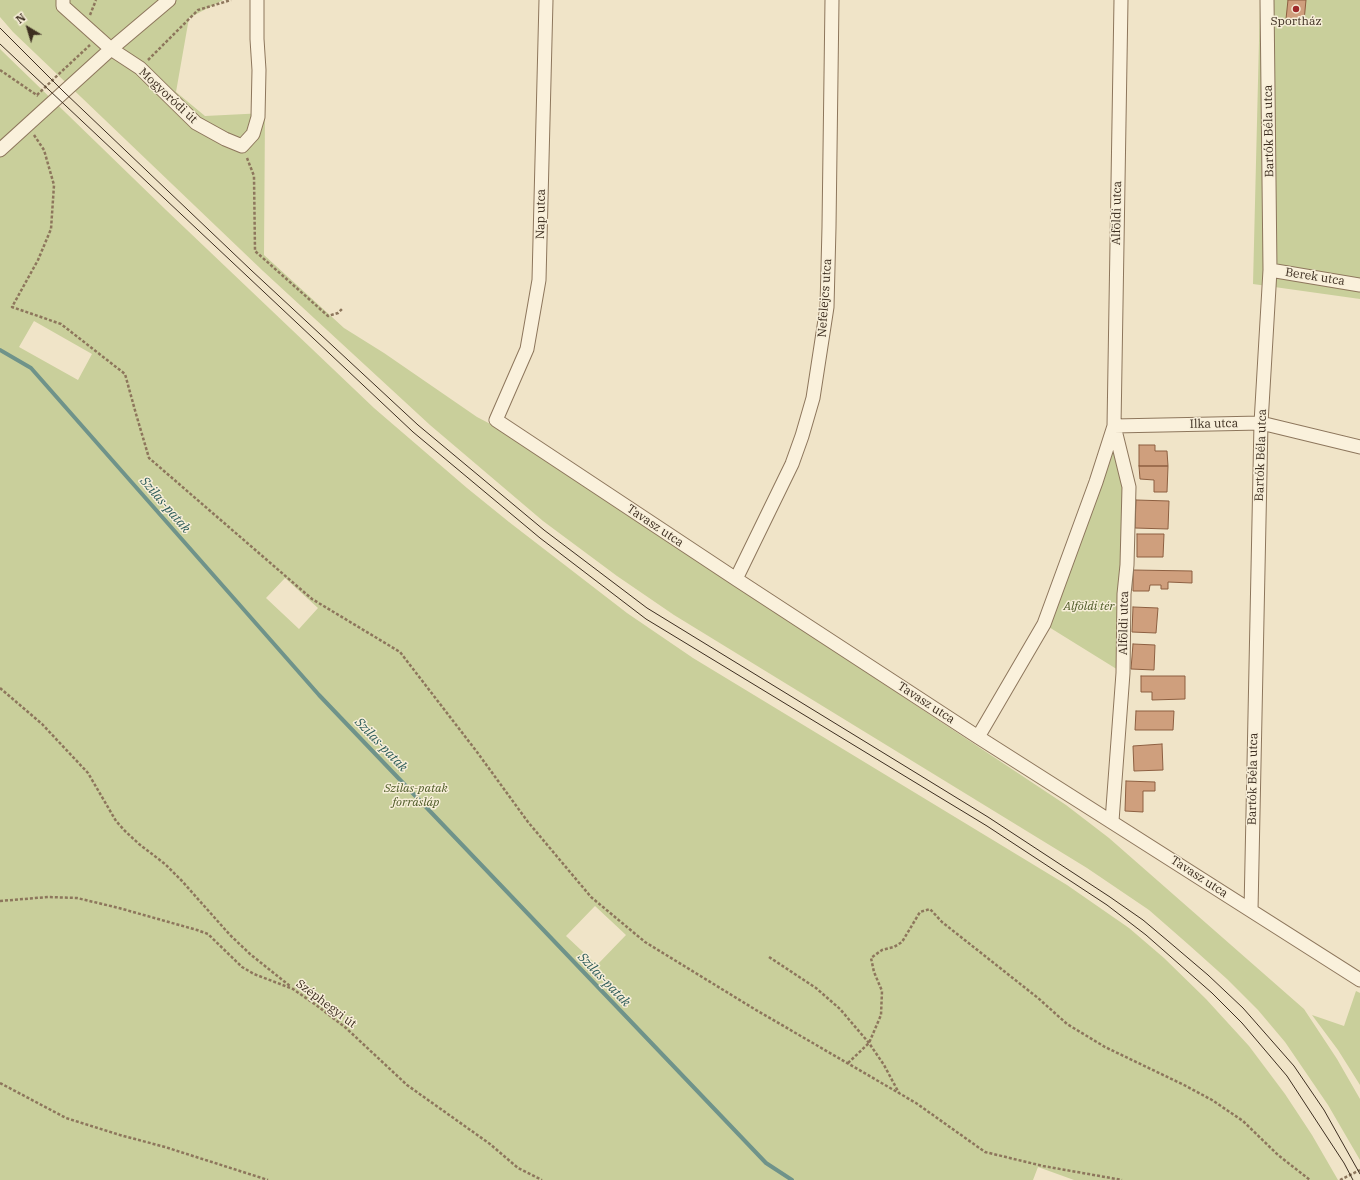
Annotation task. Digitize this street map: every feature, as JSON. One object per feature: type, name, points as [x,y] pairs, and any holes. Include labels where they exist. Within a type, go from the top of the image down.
[{"type":"street","name":"Mogyoródi út","points":[[63,0],[63,6],[111,50],[140,68],[196,123],[224,139],[242,146]]},
{"type":"street","points":[[0,150],[27,124],[169,0]]},
{"type":"street","points":[[242,146],[253,134],[258,116],[259,70],[257,0]]},
{"type":"street","name":"Nap utca","points":[[496,420],[527,349],[539,280],[546,0]]},
{"type":"street","name":"Nefelejcs utca","points":[[736,579],[792,464],[813,398],[827,307],[832,0]]},
{"type":"street","name":"Alföldi utca","points":[[1112,821],[1123,673],[1124,594],[1127,565],[1129,488],[1114,426],[1121,0]]},
{"type":"street","name":"Bartók Béla utca","points":[[1251,910],[1261,423],[1270,270],[1267,0]]},
{"type":"street","name":"Berek utca","points":[[1270,270],[1360,285]]},
{"type":"street","name":"Tavasz utca","points":[[496,420],[978,737],[1360,980]]},
{"type":"street","name":"Ilka utca","points":[[1114,426],[1261,423],[1360,447]]},
{"type":"street","name":"Alföldi utca","points":[[978,737],[1044,624],[1096,482],[1114,426]]},
{"type":"path","points":[[140,68],[198,10],[231,0]]},
{"type":"path","points":[[37,95],[98,38]]},
{"type":"path","points":[[0,70],[49,105]]},
{"type":"path","points":[[27,124],[44,150],[54,185],[51,229],[38,260],[12,307],[61,324],[125,374],[149,458],[312,599],[400,652],[477,752],[528,822],[591,897],[644,942],[756,1010],[900,1093],[985,1152],[1043,1166],[1122,1180]]},
{"type":"path","points":[[242,146],[254,176],[255,251],[328,316],[338,313],[342,309]]},
{"type":"path","points":[[0,688],[42,724],[88,773],[116,821],[125,831],[165,864],[235,940],[293,989]]},
{"type":"path","name":"Széphegyi út","points":[[0,901],[48,897],[77,898],[119,908],[208,934],[242,967],[254,974],[293,989],[316,1005],[346,1028],[407,1084],[490,1144],[518,1168],[542,1180]]},
{"type":"path","points":[[848,1063],[869,1043],[881,1015],[882,991],[874,972],[871,958],[882,950],[894,947],[902,942],[920,912],[930,909],[942,922],[1038,998],[1067,1024],[1105,1047],[1212,1100],[1243,1121],[1278,1155],[1310,1180]]},
{"type":"path","points":[[769,957],[816,988],[840,1009],[869,1043],[900,1093]]},
{"type":"path","points":[[0,1083],[66,1118],[165,1147],[268,1180]]},
{"type":"path","points":[[1340,1180],[1360,1170]]},
{"type":"path","points":[[1093,1175],[1096,1180]]},
{"type":"green space","points":[[0,0],[223,0],[189,18],[176,92],[205,116],[265,113],[264,255],[344,328],[384,353],[477,417],[500,429],[1066,805],[1109,838],[1304,1009],[1337,1059],[1360,1099],[1360,1160],[1328,1105],[1285,1042],[1258,1010],[1227,979],[1149,910],[1087,868],[674,615],[617,576],[543,521],[430,425],[263,271],[13,32],[0,17]]},
{"type":"green space","points":[[1260,0],[1360,0],[1360,299],[1253,284]]},
{"type":"green space","name":"Szilas-patak forrásláp","points":[[0,49],[374,408],[509,522],[627,613],[693,658],[1067,885],[1129,928],[1164,958],[1206,999],[1249,1046],[1285,1094],[1312,1135],[1338,1180],[1074,1180],[1038,1167],[1033,1180],[0,1180]],"holes":[[[34,321],[92,354],[78,380],[19,347]],[[285,578],[318,608],[299,629],[266,598]],[[595,906],[626,935],[597,965],[566,936]]]},
{"type":"green space","name":"Alföldi tér","points":[[1114,426],[1129,487],[1123,673],[1044,624]]},
{"type":"green space","points":[[1356,991],[1360,993],[1360,1085],[1338,1050],[1312,1015],[1344,1026]]},
{"type":"building","name":"Sportház","points":[[1288,0],[1306,0],[1304,21],[1286,19]]},
{"type":"building","points":[[1139,445],[1155,445],[1155,451],[1167,451],[1168,466],[1139,466]]},
{"type":"building","points":[[1139,466],[1168,466],[1167,492],[1154,492],[1154,480],[1140,479]]},
{"type":"building","points":[[1136,500],[1169,501],[1168,529],[1135,528]]},
{"type":"building","points":[[1137,534],[1164,534],[1163,557],[1137,557]]},
{"type":"building","points":[[1133,570],[1192,571],[1192,583],[1168,582],[1168,589],[1161,589],[1161,585],[1150,585],[1149,591],[1133,591]]},
{"type":"building","points":[[1133,607],[1158,608],[1156,633],[1132,632]]},
{"type":"building","points":[[1133,644],[1155,645],[1154,670],[1131,669]]},
{"type":"building","points":[[1141,676],[1185,676],[1185,699],[1152,700],[1152,692],[1141,692]]},
{"type":"building","points":[[1136,711],[1174,711],[1173,730],[1135,730]]},
{"type":"building","points":[[1162,744],[1163,770],[1134,771],[1133,746]]},
{"type":"building","points":[[1126,781],[1155,782],[1155,791],[1143,791],[1143,812],[1125,811]]},
{"type":"waterway","name":"Szilas-patak","points":[[0,350],[31,368],[319,695],[766,1163],[792,1180]]},
{"type":"tram line","points":[[0,28],[64,92],[251,270],[418,425],[544,530],[647,608],[988,817],[1110,897],[1143,920],[1168,941],[1208,975],[1243,1008],[1294,1066],[1324,1110],[1360,1174]]},
{"type":"tram line","points":[[0,44],[413,432],[540,538],[646,619],[987,826],[1107,905],[1146,935],[1212,993],[1242,1023],[1287,1076],[1344,1163],[1353,1180]]},
{"type":"place","name":"Sportház","points":[[1296,9]]}]
